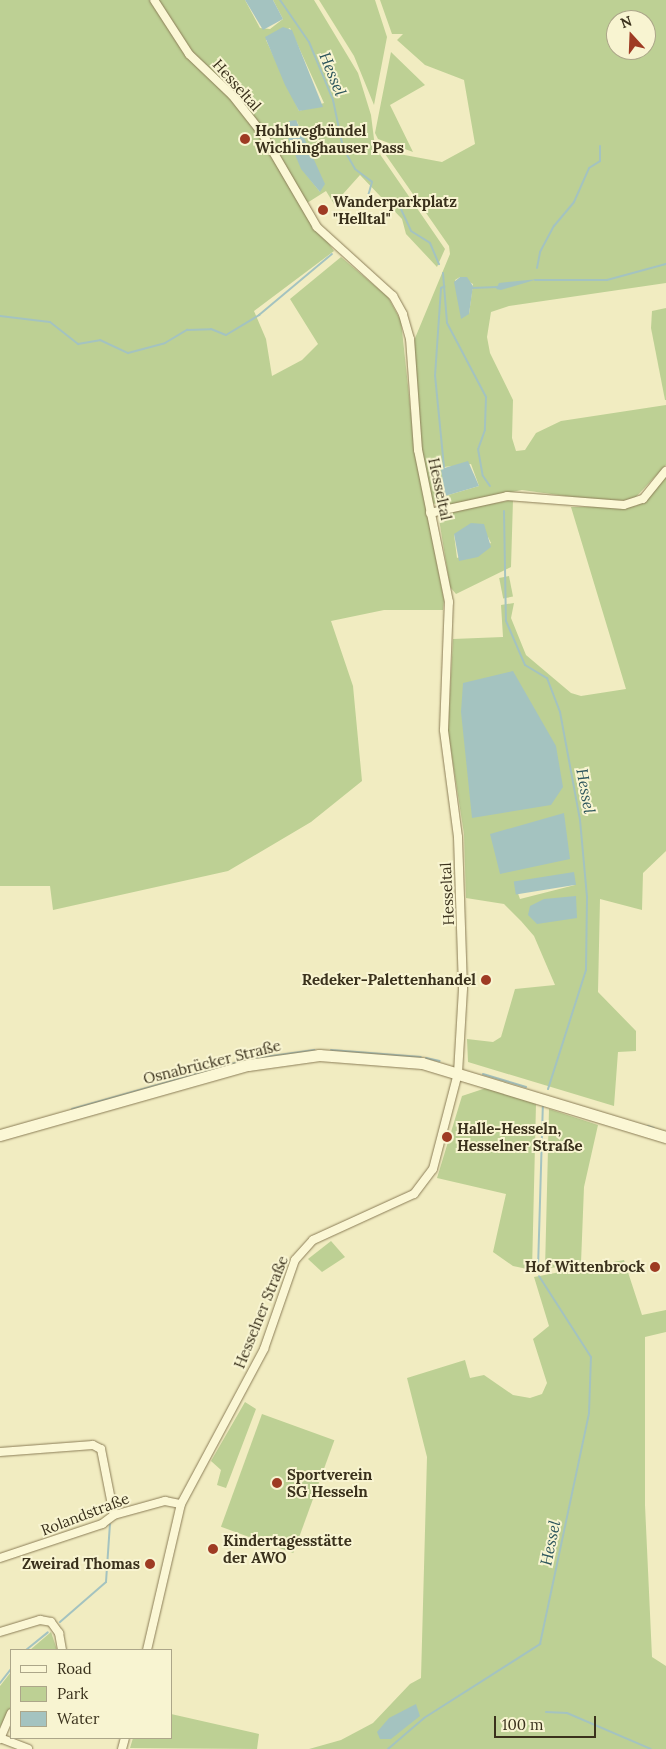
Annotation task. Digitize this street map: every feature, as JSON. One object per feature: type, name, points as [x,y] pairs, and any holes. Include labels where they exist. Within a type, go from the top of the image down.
[{"type":"main road","name":"Osnabrücker Straße","points":[[0,1135],[281,1059],[389,1058],[458,1073],[666,1137]]},
{"type":"street","name":"Hesseltal","points":[[154,0],[189,54],[232,95],[262,133],[317,227],[393,296],[403,314],[410,339],[418,450],[449,602],[444,730],[462,904],[458,1073]]},
{"type":"street","points":[[430,513],[508,496],[624,505],[643,499],[666,471]]},
{"type":"street","name":"Hesselner Straße","points":[[147,1649],[181,1504],[264,1349],[295,1260],[313,1240],[414,1194],[424,1185],[433,1169],[458,1073]]},
{"type":"street","points":[[0,1452],[94,1445],[101,1449],[114,1515]]},
{"type":"street","name":"Rolandstraße","points":[[0,1558],[102,1524],[114,1515],[165,1501],[181,1504]]},
{"type":"street","points":[[0,1632],[40,1620],[50,1622],[59,1633],[62,1649]]},
{"type":"street","points":[[10,1715],[0,1739],[28,1749]]},
{"type":"green space","points":[[0,0],[245,0],[260,28],[270,29],[283,19],[273,0],[314,0],[358,73],[371,115],[375,147],[445,249],[437,267],[406,234],[402,219],[360,175],[334,204],[326,191],[307,203],[303,195],[297,198],[334,251],[254,311],[266,339],[272,376],[302,360],[318,344],[290,299],[341,257],[388,297],[401,321],[415,451],[444,600],[443,610],[384,610],[331,621],[353,686],[362,781],[311,822],[228,871],[53,910],[50,886],[0,886]],"holes":[[[290,28],[324,103],[299,111],[266,40]],[[297,121],[303,138],[320,192],[302,169]]]},
{"type":"green space","points":[[319,0],[375,0],[387,37],[374,105],[354,56]]},
{"type":"green space","points":[[380,0],[666,0],[666,283],[509,306],[491,312],[487,337],[490,353],[513,400],[512,438],[516,451],[525,450],[536,433],[561,421],[666,405],[666,465],[634,499],[610,502],[522,490],[444,506],[432,503],[421,450],[413,343],[450,254],[449,246],[383,151],[442,162],[475,144],[464,80],[425,65],[397,40],[403,34],[392,34]],"holes":[[[460,277],[473,284],[469,314],[455,280]],[[471,464],[479,486],[445,496],[444,467]]]},
{"type":"green space","points":[[391,52],[425,85],[390,105],[413,152],[378,139],[375,133]]},
{"type":"green space","points":[[666,308],[665,400],[651,328],[652,311]]},
{"type":"green space","points":[[666,476],[666,851],[643,873],[642,910],[600,899],[598,992],[636,1031],[636,1051],[618,1052],[614,1106],[468,1062],[467,1039],[493,1042],[501,1037],[515,989],[555,985],[534,936],[504,904],[466,898],[464,834],[448,731],[453,639],[503,637],[501,605],[514,603],[511,618],[526,655],[571,693],[581,696],[626,689],[571,507],[636,506]],"holes":[[[515,885],[575,885],[520,899]]]},
{"type":"green space","points":[[513,500],[511,567],[456,594],[450,587],[439,519],[451,511]],"holes":[[[454,534],[488,537],[491,543],[457,558]]]},
{"type":"green space","points":[[509,576],[513,597],[503,599],[499,578]]},
{"type":"green space","points":[[486,1088],[536,1104],[532,1270],[513,1266],[493,1252],[506,1194],[437,1178],[462,1096]]},
{"type":"green space","points":[[549,1109],[598,1125],[584,1187],[581,1263],[545,1269]]},
{"type":"green space","points":[[331,1241],[345,1257],[322,1272],[308,1259]]},
{"type":"green space","points":[[624,1260],[642,1315],[666,1310],[666,1332],[645,1337],[645,1505],[652,1657],[666,1666],[666,1749],[309,1749],[341,1740],[373,1723],[410,1684],[421,1678],[427,1457],[407,1378],[465,1360],[470,1378],[484,1375],[513,1395],[530,1398],[542,1394],[547,1383],[533,1339],[549,1326],[534,1277]]},
{"type":"green space","points":[[245,1402],[256,1409],[226,1488],[217,1485],[221,1470],[211,1461]]},
{"type":"green space","name":"Sportverein SG Hesseln","points":[[262,1414],[334,1440],[293,1553],[221,1527]]},
{"type":"green space","points":[[51,1632],[57,1649],[31,1649]]},
{"type":"green space","points":[[10,1673],[10,1712],[0,1727],[0,1686]]},
{"type":"green space","points":[[172,1714],[259,1734],[257,1749],[130,1748],[133,1739],[172,1739]]},
{"type":"water","points":[[245,0],[273,0],[283,19],[263,30]]},
{"type":"water","points":[[283,27],[292,30],[323,107],[299,111],[285,85],[265,37]]},
{"type":"water","points":[[296,120],[325,184],[320,192],[301,169],[287,135],[289,121]]},
{"type":"water","points":[[460,277],[467,277],[473,286],[469,314],[461,319],[454,282]]},
{"type":"water","points":[[538,279],[501,290],[496,289],[499,283]]},
{"type":"water","points":[[468,461],[479,486],[445,496],[441,469]]},
{"type":"water","points":[[471,523],[484,524],[491,547],[478,557],[459,561],[454,534]]},
{"type":"water","points":[[513,671],[556,746],[563,787],[551,805],[472,818],[461,712],[463,683]]},
{"type":"water","points":[[564,813],[570,859],[500,874],[490,834]]},
{"type":"water","points":[[574,872],[576,885],[516,894],[514,882]]},
{"type":"water","points":[[576,896],[577,918],[537,924],[528,915],[530,906],[544,899]]},
{"type":"water","points":[[416,1704],[420,1716],[391,1739],[380,1739],[377,1732],[389,1718]]},
{"type":"waterway","name":"Hessel","points":[[280,0],[309,42],[333,100],[343,148],[355,169],[372,182],[368,196],[378,205],[400,207],[411,231],[430,243],[439,264]]},
{"type":"waterway","points":[[537,268],[540,252],[554,226],[574,202],[589,168],[600,161],[600,146]]},
{"type":"waterway","points":[[0,316],[50,322],[78,344],[100,340],[128,353],[165,343],[187,330],[211,329],[226,335],[259,315],[332,254]]},
{"type":"waterway","points":[[535,280],[607,280],[666,264]]},
{"type":"waterway","name":"Hessel","points":[[443,273],[447,323],[486,397],[485,430],[478,449],[483,476],[490,486]]},
{"type":"waterway","points":[[444,467],[435,376],[441,288],[445,286]]},
{"type":"waterway","points":[[471,288],[498,287]]},
{"type":"waterway","name":"Hessel","points":[[504,511],[506,621],[525,665],[547,678],[560,712],[580,820],[587,897],[586,970],[548,1089]]},
{"type":"waterway","points":[[250,1059],[314,1050]]},
{"type":"waterway","points":[[331,1050],[421,1057]]},
{"type":"waterway","points":[[426,1058],[440,1061]]},
{"type":"waterway","points":[[72,1109],[243,1061]]},
{"type":"waterway","points":[[483,1074],[526,1087]]},
{"type":"waterway","name":"Hessel","points":[[538,1269],[543,1105]]},
{"type":"waterway","points":[[648,1126],[654,1128]]},
{"type":"waterway","name":"Hessel","points":[[388,1749],[424,1718],[540,1644],[589,1413],[591,1357],[539,1276]]},
{"type":"waterway","points":[[60,1622],[106,1582],[110,1524]]},
{"type":"waterway","points":[[27,1649],[48,1632]]},
{"type":"waterway","points":[[0,1683],[10,1670]]},
{"type":"waterway","points":[[546,1712],[567,1713],[651,1749]]},
{"type":"place","name":"Hohlwegbündel Wichlinghauser Pass","points":[[245,139]]},
{"type":"place","name":"Wanderparkplatz \"Helltal\"","points":[[323,210]]},
{"type":"place","name":"Redeker-Palettenhandel","points":[[486,980]]},
{"type":"place","name":"Halle-Hesseln, Hesselner Straße","points":[[447,1137]]},
{"type":"place","name":"Hof Wittenbrock","points":[[655,1267]]},
{"type":"place","name":"Sportverein SG Hesseln","points":[[277,1483]]},
{"type":"place","name":"Kindertagesstätte der AWO","points":[[213,1549]]},
{"type":"place","name":"Zweirad Thomas","points":[[150,1564]]}]
